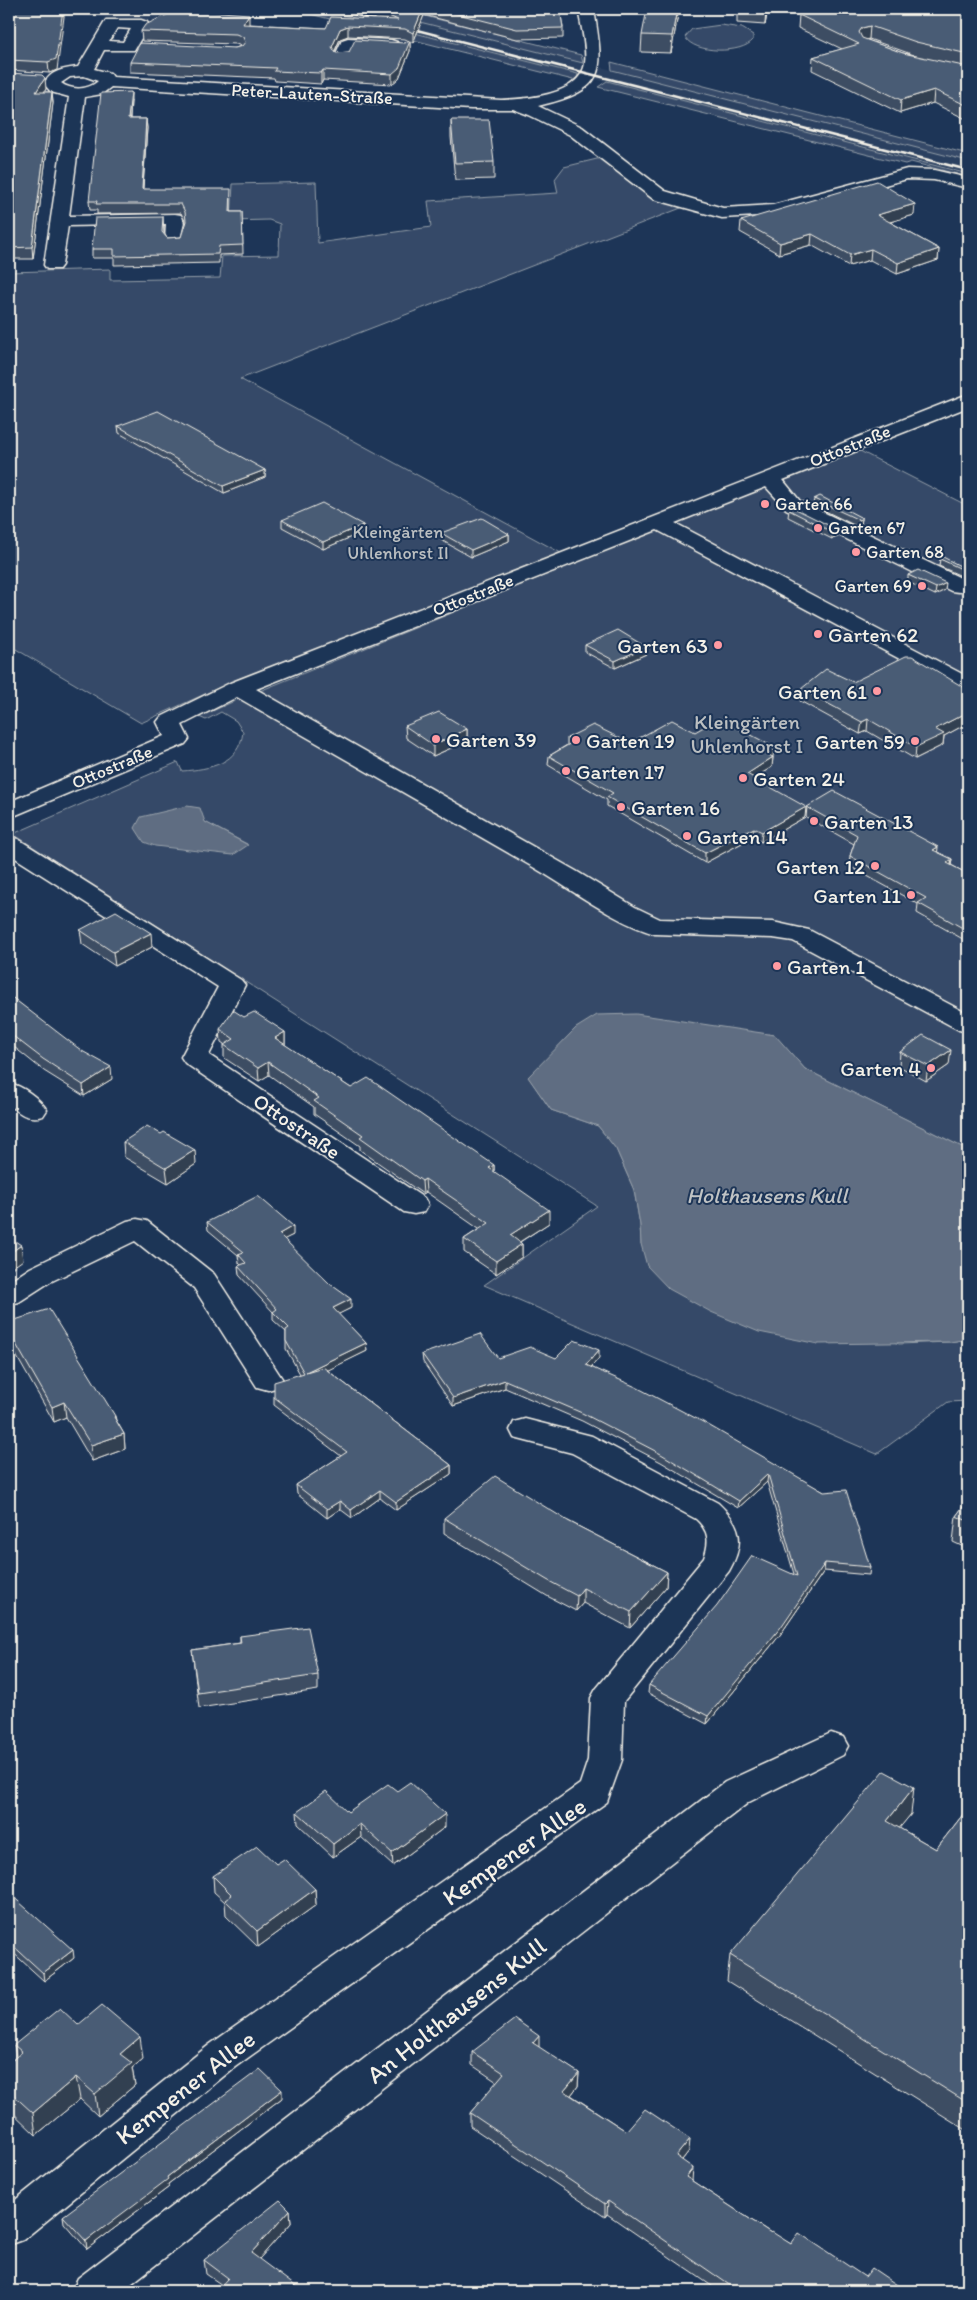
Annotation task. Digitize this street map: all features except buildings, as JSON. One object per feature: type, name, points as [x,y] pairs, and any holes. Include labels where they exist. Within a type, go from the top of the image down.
[{"type":"street","name":"Peter-Lauten-Straße","points":[[53,80],[52,84],[55,88],[78,92],[99,88],[107,82],[470,104],[518,105],[555,97],[575,88],[591,70],[593,57],[586,9]]},
{"type":"street","points":[[84,71],[112,23],[141,25],[128,47]]},
{"type":"street","points":[[98,45],[146,48]]},
{"type":"street","points":[[326,95],[341,51],[405,46]]},
{"type":"street","name":"Peter-Lauten-Straße","points":[[36,79],[53,80],[67,73],[84,71],[99,74],[107,79],[107,82]]},
{"type":"street","points":[[53,265],[78,92]]},
{"type":"street","name":"Peter-Lauten-Straße","points":[[518,105],[576,131],[659,195],[722,214],[774,210],[907,174],[934,175],[968,183]]},
{"type":"street","points":[[60,220],[174,219],[174,241]]},
{"type":"street","name":"Ottostraße","points":[[9,811],[177,739],[169,722],[238,688],[968,400]]},
{"type":"street","points":[[770,478],[793,505],[960,586]]},
{"type":"street","points":[[658,522],[968,686]]},
{"type":"street","points":[[238,688],[567,876],[626,912],[655,926],[773,930],[800,935],[968,1024]]},
{"type":"street","name":"Ottostraße","points":[[9,844],[232,985],[194,1057],[414,1205]]},
{"type":"street","points":[[9,1091],[33,1110]]},
{"type":"street","points":[[9,1295],[40,1275],[137,1228],[204,1281],[268,1380]]},
{"type":"street","name":"Kempener Allee","points":[[9,2228],[222,2056],[595,1792],[605,1760],[608,1698],[718,1563],[724,1550],[724,1533],[718,1520],[707,1511],[581,1444],[525,1430]]},
{"type":"street","name":"An Holthausens Kull","points":[[92,2291],[737,1792],[831,1746]]},
{"type":"shaded area","points":[[9,9],[163,9],[156,20],[9,12]]},
{"type":"shaded area","points":[[319,9],[368,9],[612,70],[968,161],[968,174]]},
{"type":"green space","points":[[290,9],[319,9],[578,74],[577,78],[573,80]]},
{"type":"green space","points":[[368,9],[397,9],[581,55],[583,63]]},
{"type":"green space","points":[[721,25],[742,28],[753,35],[753,40],[739,48],[718,50],[698,47],[690,43],[685,37],[692,29]]},
{"type":"green space","points":[[611,62],[968,154],[968,161],[612,70]]},
{"type":"green space","points":[[607,81],[968,174],[968,177],[911,162],[905,164],[598,87]]},
{"type":"green space","name":"Kleingärten Uhlenhorst II","points":[[601,158],[639,189],[681,208],[240,379],[561,553],[216,689],[141,723],[9,645],[9,272],[110,269],[110,280],[220,278],[222,256],[279,255],[280,224],[269,220],[231,221],[233,184],[316,182],[318,243],[431,227],[428,201],[558,193],[555,179],[564,167]]},
{"type":"green space","name":"Kleingärten Uhlenhorst I","points":[[856,449],[968,506],[968,1150],[805,1069],[774,1035],[719,1028],[576,1028],[529,1078],[551,1110],[598,1126],[616,1149],[634,1190],[641,1244],[899,1344],[950,1342],[968,1339],[968,1401],[948,1402],[877,1454],[484,1285],[597,1206],[13,834],[178,762],[182,771],[203,769],[222,763],[236,751],[243,732],[236,721],[221,712],[206,720],[199,717]],"holes":[[[205,822],[247,844],[135,828]]]},
{"type":"water","points":[[187,806],[200,808],[205,822],[248,845],[233,855],[155,846],[144,842],[135,828],[141,817]]},
{"type":"water","name":"Holthausens Kull","points":[[636,1014],[775,1035],[805,1069],[968,1150],[968,1339],[950,1342],[818,1344],[759,1332],[711,1312],[669,1289],[647,1266],[641,1244],[634,1190],[616,1149],[598,1126],[551,1110],[528,1077],[576,1028],[597,1015]]},
{"type":"railway","points":[[332,9],[386,22]]},
{"type":"railway","points":[[405,27],[968,170]]},
{"type":"place","name":"Garten 66","points":[[765,504]]},
{"type":"place","name":"Garten 67","points":[[818,528]]},
{"type":"place","name":"Garten 68","points":[[856,552]]},
{"type":"place","name":"Garten 69","points":[[922,586]]},
{"type":"place","name":"Garten 62","points":[[818,634]]},
{"type":"place","name":"Garten 63","points":[[718,645]]},
{"type":"place","name":"Garten 61","points":[[877,691]]},
{"type":"place","name":"Garten 39","points":[[436,739]]},
{"type":"place","name":"Garten 19","points":[[576,740]]},
{"type":"place","name":"Garten 59","points":[[915,741]]},
{"type":"place","name":"Garten 17","points":[[566,771]]},
{"type":"place","name":"Garten 24","points":[[743,778]]},
{"type":"place","name":"Garten 16","points":[[621,807]]},
{"type":"place","name":"Garten 13","points":[[814,821]]},
{"type":"place","name":"Garten 14","points":[[687,836]]},
{"type":"place","name":"Garten 12","points":[[875,866]]},
{"type":"place","name":"Garten 11","points":[[911,895]]},
{"type":"place","name":"Garten 1","points":[[777,966]]},
{"type":"place","name":"Garten 4","points":[[931,1068]]}]
